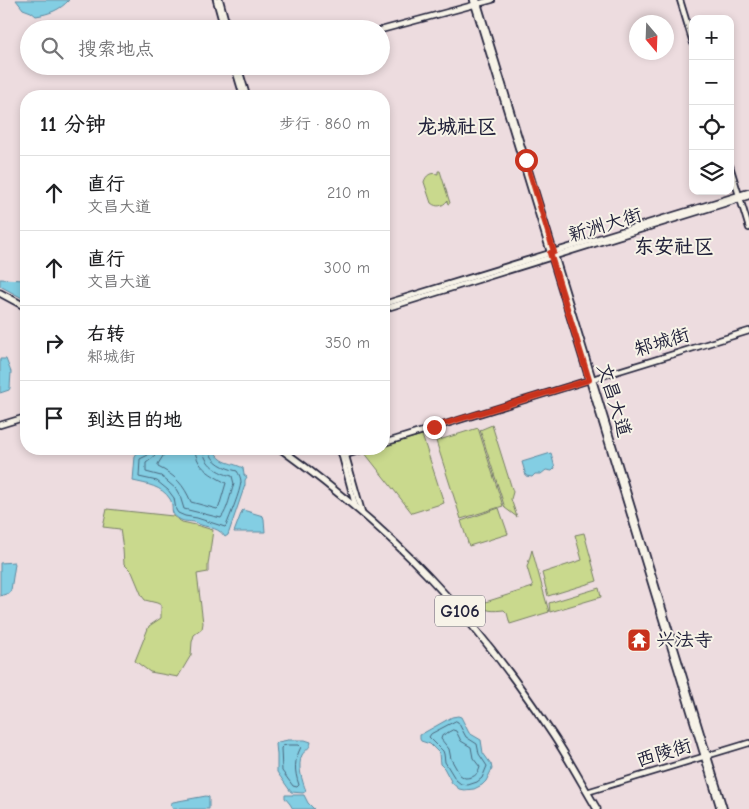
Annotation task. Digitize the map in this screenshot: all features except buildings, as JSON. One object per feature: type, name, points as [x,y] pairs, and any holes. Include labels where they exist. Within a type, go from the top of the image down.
[{"type":"highway","points":[[0,294],[20,304]]},
{"type":"highway","name":"G106","points":[[289,455],[360,512],[423,570],[456,606],[480,635],[554,736],[597,809]]},
{"type":"main road","points":[[216,0],[223,20]]},
{"type":"main road","points":[[220,0],[224,20]]},
{"type":"main road","points":[[390,27],[475,2],[492,0]]},
{"type":"main road","points":[[680,0],[689,30]]},
{"type":"main road","name":"文昌大道","points":[[475,2],[706,756],[724,809]]},
{"type":"main road","points":[[239,75],[242,90]]},
{"type":"main road","points":[[240,75],[245,90]]},
{"type":"main road","points":[[734,178],[749,228]]},
{"type":"main road","name":"新洲大街","points":[[740,197],[749,192]]},
{"type":"main road","name":"新洲大街","points":[[390,307],[552,255],[740,197],[749,196]]},
{"type":"main road","name":"新洲大街","points":[[390,302],[552,255]]},
{"type":"main road","name":"邾城街","points":[[390,441],[749,331]]},
{"type":"main road","points":[[0,425],[20,419]]},
{"type":"main road","points":[[344,455],[360,512]]},
{"type":"main road","points":[[346,455],[360,512]]},
{"type":"main road","name":"西陵街","points":[[587,792],[749,743]]},
{"type":"main road","name":"文昌大道","points":[[706,756],[720,809]]},
{"type":"green space","points":[[438,171],[440,171],[450,203],[448,204],[447,201],[438,206],[431,203],[424,182],[427,176],[433,173],[438,174]]},
{"type":"green space","points":[[492,425],[513,492],[511,499],[517,517],[505,508],[480,430]]},
{"type":"green space","points":[[478,428],[503,506],[461,519],[436,441]]},
{"type":"green space","points":[[422,435],[444,503],[412,513],[366,455],[390,455],[390,444]]},
{"type":"green space","points":[[499,508],[508,534],[469,546],[461,521]]},
{"type":"green space","points":[[107,509],[173,516],[182,522],[213,530],[208,572],[197,574],[203,623],[202,629],[194,635],[191,655],[178,677],[150,672],[135,661],[149,626],[161,618],[161,605],[145,600],[132,572],[124,564],[120,529],[103,527]]},
{"type":"green space","points":[[584,533],[597,581],[548,596],[542,573],[582,560],[575,535]]},
{"type":"green space","points":[[532,550],[549,612],[510,624],[507,613],[504,610],[487,610],[479,604],[533,587],[527,567]]},
{"type":"green space","points":[[599,588],[601,597],[550,612],[549,603]]},
{"type":"water","points":[[16,0],[69,0],[54,11],[36,16],[23,9]]},
{"type":"water","points":[[0,279],[20,280],[20,297],[0,286]]},
{"type":"water","points":[[0,359],[6,359],[11,372],[9,390],[0,393]]},
{"type":"water","points":[[551,453],[555,468],[552,471],[546,470],[532,477],[526,476],[522,462]]},
{"type":"water","points":[[217,455],[223,460],[243,468],[244,475],[247,477],[228,535],[225,537],[214,529],[179,519],[173,512],[170,499],[163,491],[153,486],[133,481],[135,456]]},
{"type":"water","points":[[243,510],[263,516],[265,532],[234,532]]},
{"type":"water","points":[[14,562],[15,564],[11,590],[9,593],[0,596],[0,563]]},
{"type":"water","points":[[452,717],[461,717],[469,733],[481,740],[483,753],[491,764],[492,769],[486,781],[474,789],[459,789],[452,783],[440,764],[439,753],[430,744],[420,739],[420,735]]},
{"type":"water","points":[[288,740],[311,742],[302,755],[300,764],[306,791],[303,793],[291,792],[277,772],[276,744]]},
{"type":"water","points":[[285,795],[304,795],[314,809],[293,809]]},
{"type":"water","points":[[209,797],[209,809],[173,809],[170,804],[173,802]]},
{"type":"place","name":"兴法寺","points":[[639,640]]},
{"type":"district","name":"龙城社区","points":[[457,126]]},
{"type":"district","name":"东安社区","points":[[674,246]]},
{"type":"route","points":[[434,427],[589,380],[550,253],[554,252],[526,160]]}]
